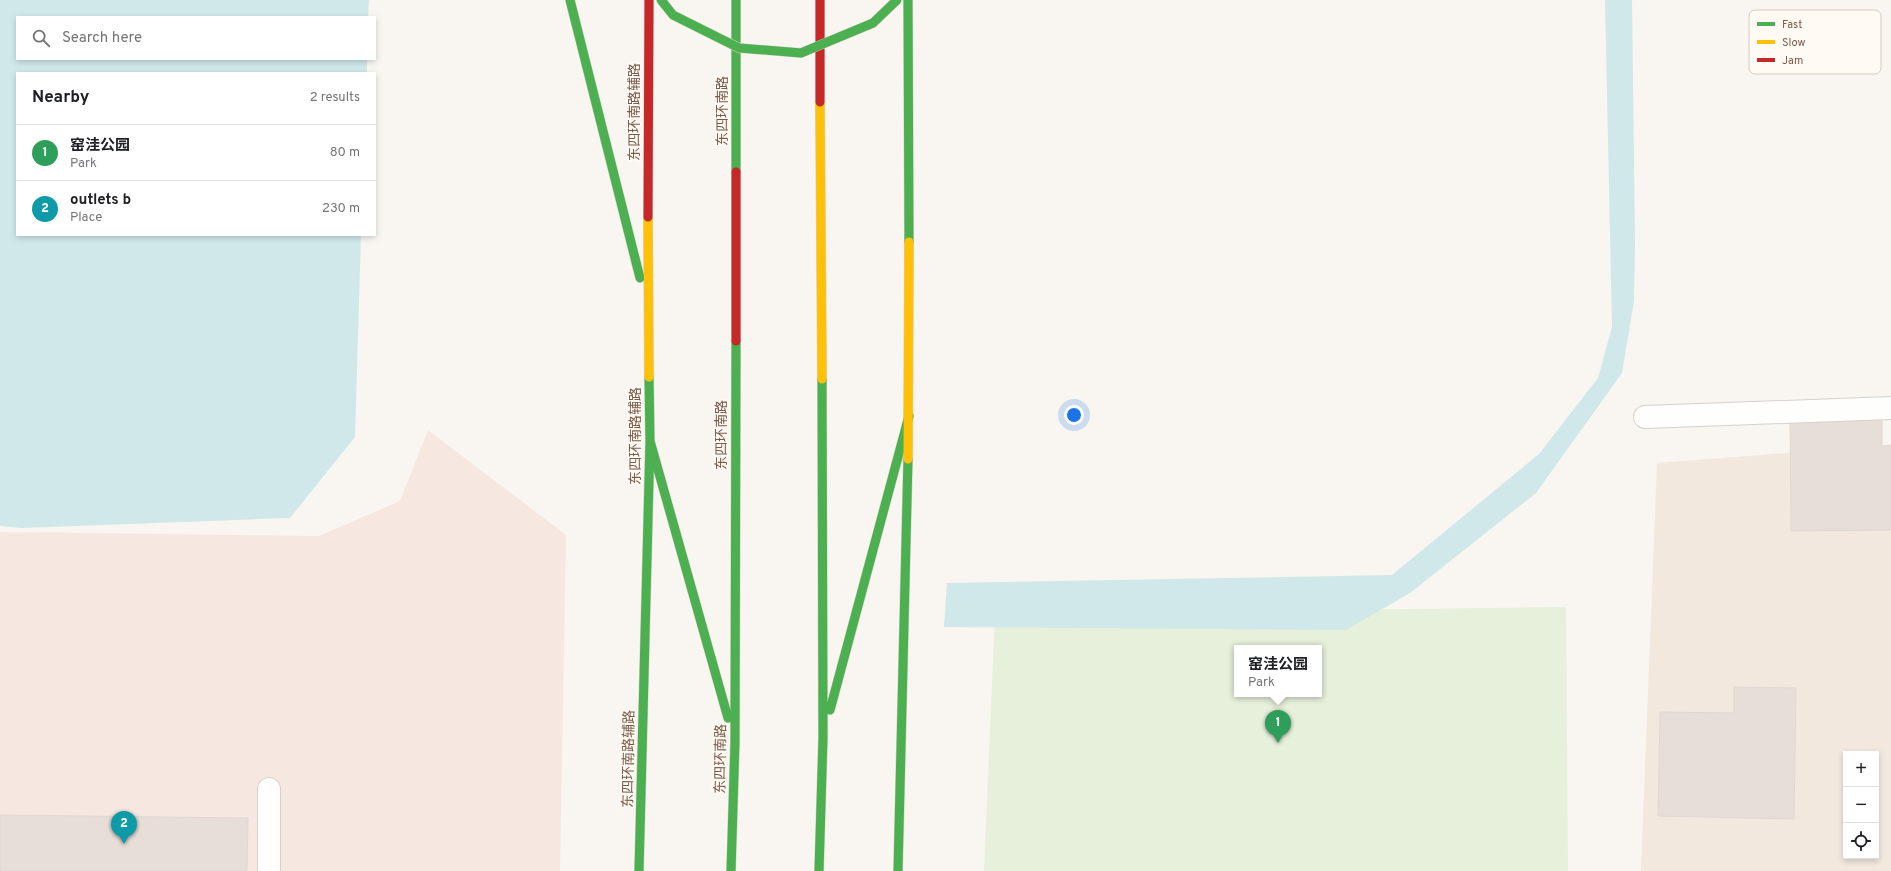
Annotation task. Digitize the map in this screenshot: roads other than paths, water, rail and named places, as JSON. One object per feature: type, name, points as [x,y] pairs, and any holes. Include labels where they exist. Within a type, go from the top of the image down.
[{"type":"main road","points":[[570,0],[648,309]]},
{"type":"main road","name":"东四环南路辅路","points":[[639,871],[650,441],[648,309],[649,0]]},
{"type":"main road","points":[[661,0],[673,15],[739,48],[801,53],[873,23],[897,0]]},
{"type":"main road","name":"东四环南路","points":[[731,871],[735,742],[736,0]]},
{"type":"main road","points":[[819,871],[823,738],[820,0]]},
{"type":"main road","points":[[898,871],[909,416],[908,0]]},
{"type":"main road","points":[[823,738],[909,416]]},
{"type":"main road","points":[[650,441],[735,742]]},
{"type":"street","points":[[1645,417],[1891,408]]},
{"type":"street","points":[[269,789],[269,871]]},
{"type":"water","points":[[0,0],[369,0],[368,16],[16,16],[16,60],[367,60],[367,72],[16,72],[16,236],[361,236],[355,437],[290,518],[22,528],[0,526]]},
{"type":"water","points":[[1605,0],[1632,0],[1635,241],[1634,301],[1622,373],[1536,493],[1410,593],[1346,630],[944,627],[947,583],[1392,575],[1539,454],[1598,378],[1612,327]]},
{"type":"place","name":"窑洼公园","points":[[1278,743]]},
{"type":"place","name":"outlets b","points":[[124,844]]}]
